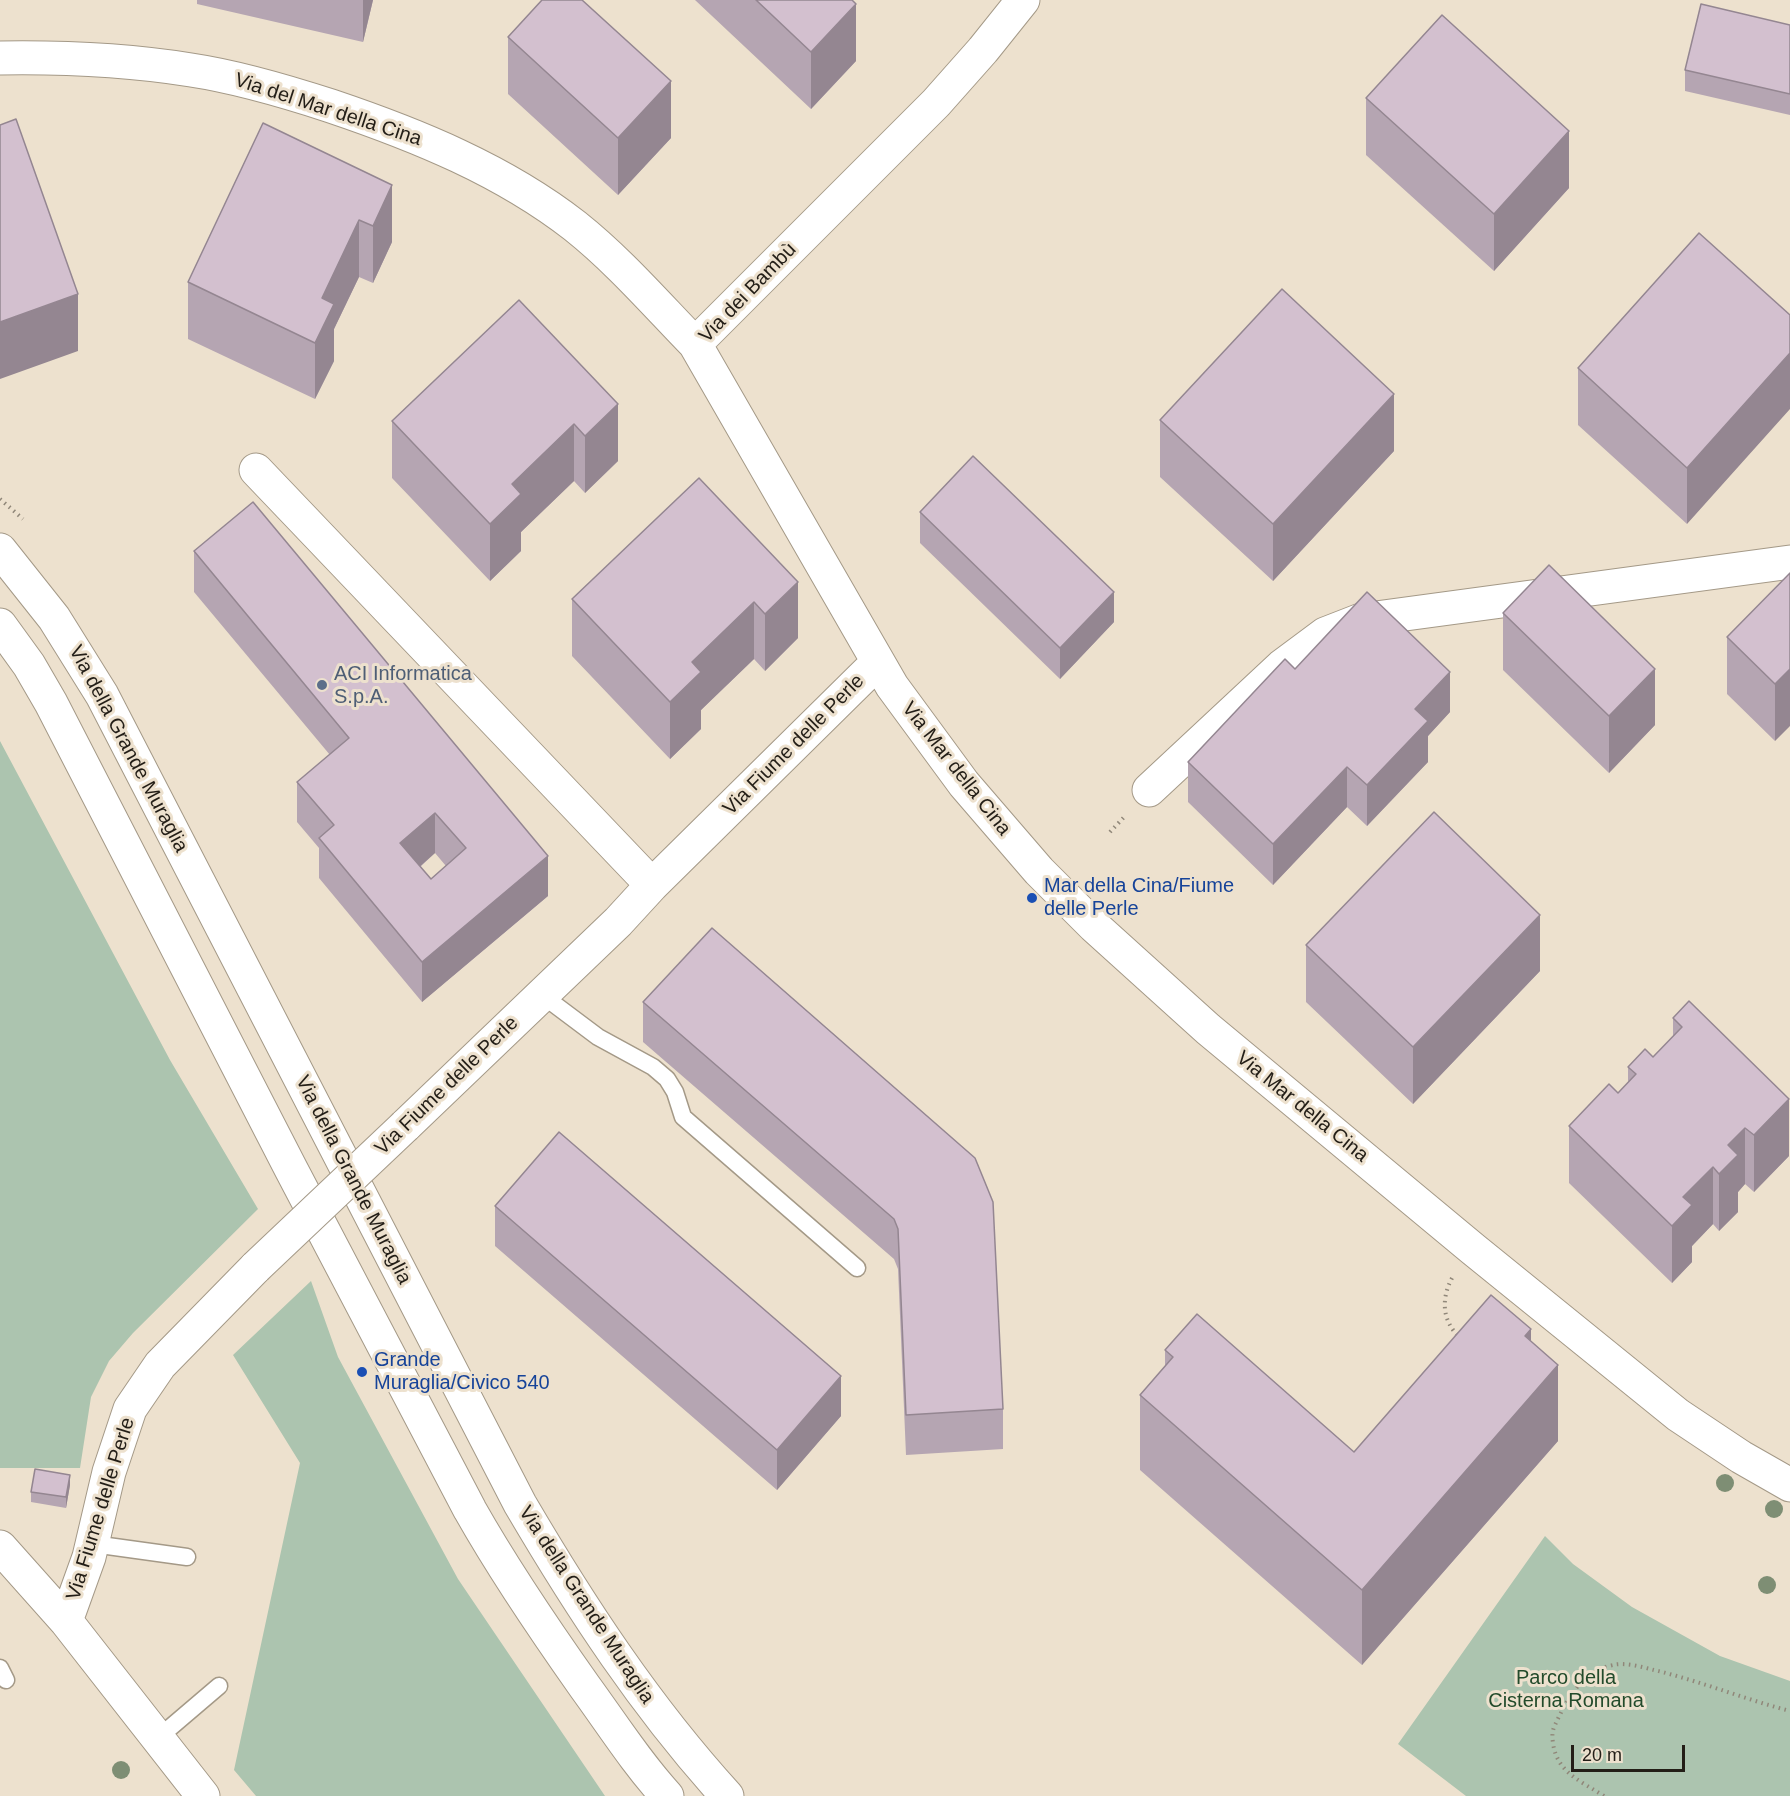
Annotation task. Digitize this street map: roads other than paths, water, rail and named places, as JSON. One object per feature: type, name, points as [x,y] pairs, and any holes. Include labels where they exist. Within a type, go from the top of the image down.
[{"type":"street","name":"Via dei Bambù","points":[[877,663],[695,344],[936,103],[1023,0]]},
{"type":"street","name":"Via del Mar della Cina","points":[[0,58],[137,64],[189,69],[225,76],[316,101],[431,143],[525,192],[575,226],[623,269],[695,344]]},
{"type":"street","points":[[256,470],[652,885]]},
{"type":"street","name":"Via della Grande Muraglia","points":[[0,550],[54,618],[102,695],[520,1504],[545,1547],[642,1694],[727,1796]]},
{"type":"street","points":[[1149,790],[1267,678],[1310,644],[1361,620],[1790,562]]},
{"type":"street","points":[[0,625],[29,665],[51,703],[291,1169],[495,1554],[557,1649],[636,1759],[667,1796]]},
{"type":"street","name":"Via Fiume delle Perle","points":[[66,1621],[93,1544],[113,1455],[125,1419],[138,1395],[160,1365],[256,1267],[618,922],[652,885],[877,663]]},
{"type":"street","name":"Via Mar della Cina","points":[[877,663],[908,710],[964,784],[1063,895],[1225,1044],[1678,1415],[1741,1457],[1790,1485]]},
{"type":"street","name":"Via Fiume delle Perle","points":[[0,1547],[66,1621],[202,1796]]},
{"type":"lane","points":[[542,995],[598,1037],[653,1067],[667,1079],[675,1092],[683,1117],[857,1268]]},
{"type":"lane","points":[[93,1544],[187,1557]]},
{"type":"lane","points":[[158,1738],[219,1686]]},
{"type":"place","name":"ACI Informatica S.p.A.","points":[[322,685]]},
{"type":"place","name":"Mar della Cina/Fiume delle Perle","points":[[1032,898]]},
{"type":"place","name":"Grande Muraglia/Civico 540","points":[[362,1372]]},
{"type":"park label","name":"Parco della Cisterna Romana","points":[[1566,1690]]}]
